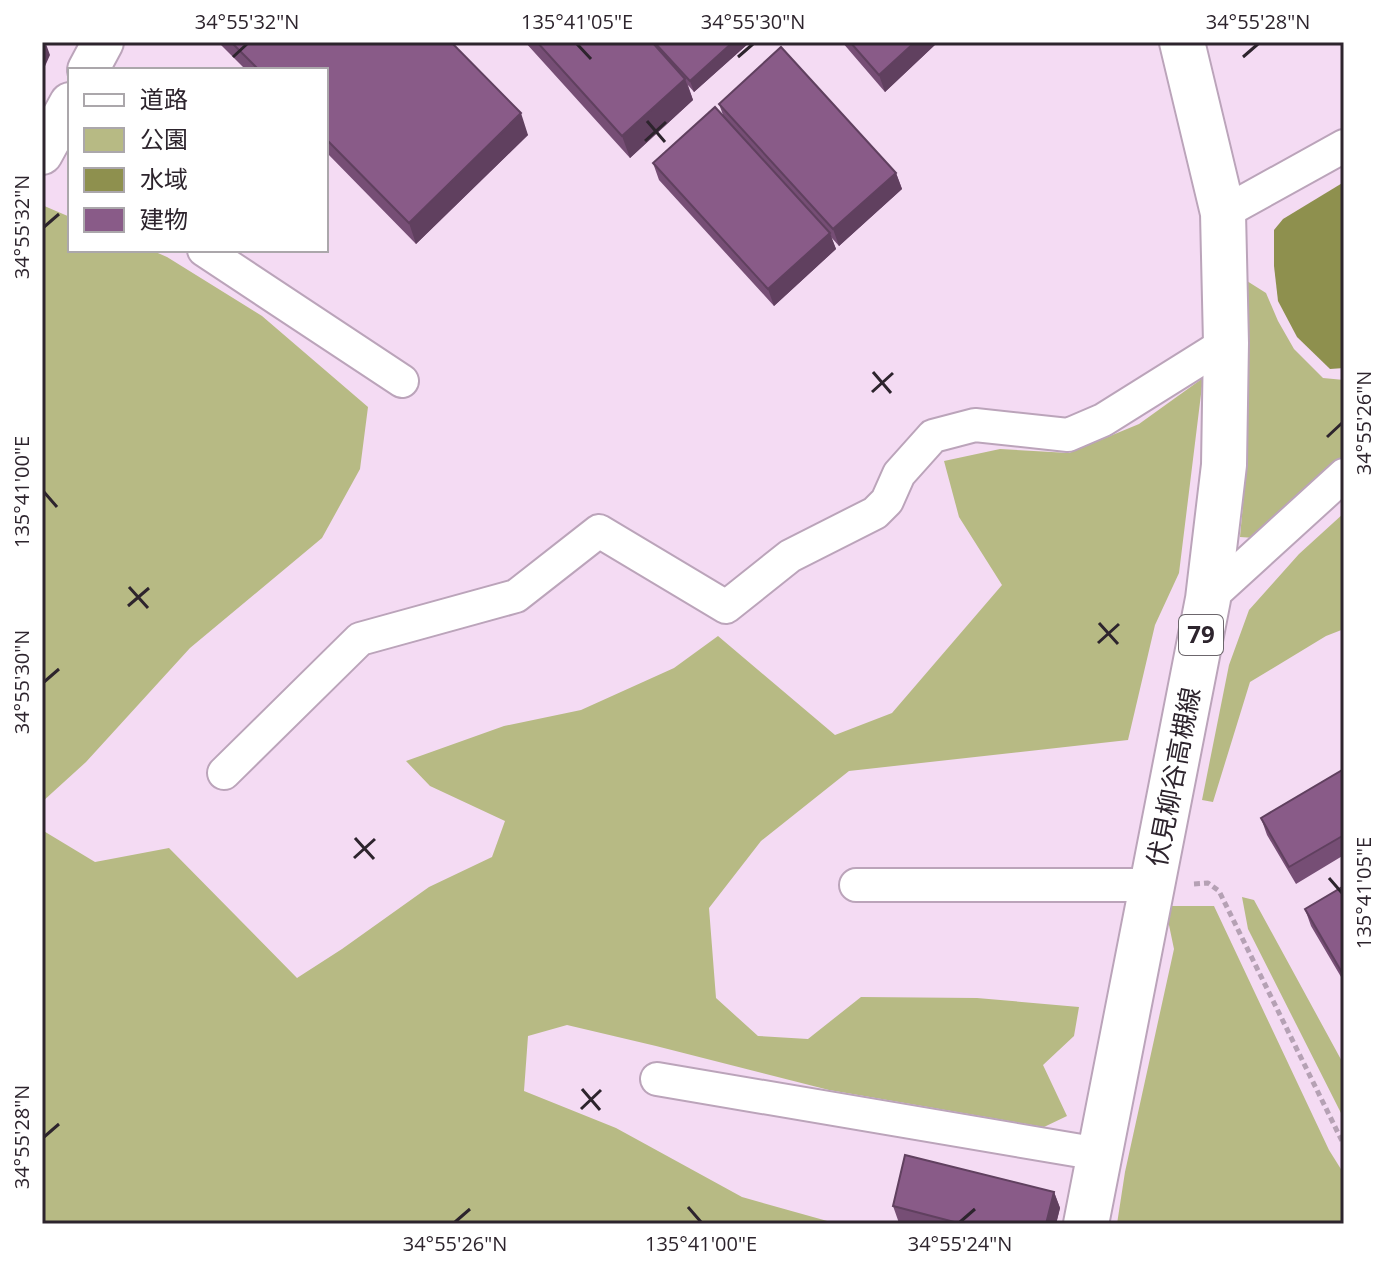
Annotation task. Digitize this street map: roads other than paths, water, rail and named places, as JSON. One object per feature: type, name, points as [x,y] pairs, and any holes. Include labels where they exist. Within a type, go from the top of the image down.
[{"type":"main road","name":"伏見柳谷高槻線","points":[[1086,1224],[1208,599],[1224,465],[1226,343],[1223,213],[1182,42]]},
{"type":"street","points":[[89,68],[103,42]]},
{"type":"street","points":[[53,154],[68,109]]},
{"type":"street","points":[[1223,213],[1344,146]]},
{"type":"street","points":[[207,252],[402,381]]},
{"type":"street","points":[[224,773],[360,639],[516,596],[599,531],[726,607],[790,556],[875,513],[887,501],[899,474],[933,436],[975,425],[1068,435],[1103,420],[1226,343]]},
{"type":"street","points":[[1208,599],[1344,475]]},
{"type":"street","points":[[856,885],[1153,885]]},
{"type":"street","points":[[657,1079],[1099,1154]]},
{"type":"water","points":[[1344,182],[1344,368],[1330,369],[1297,337],[1278,301],[1274,230],[1283,219]]}]
